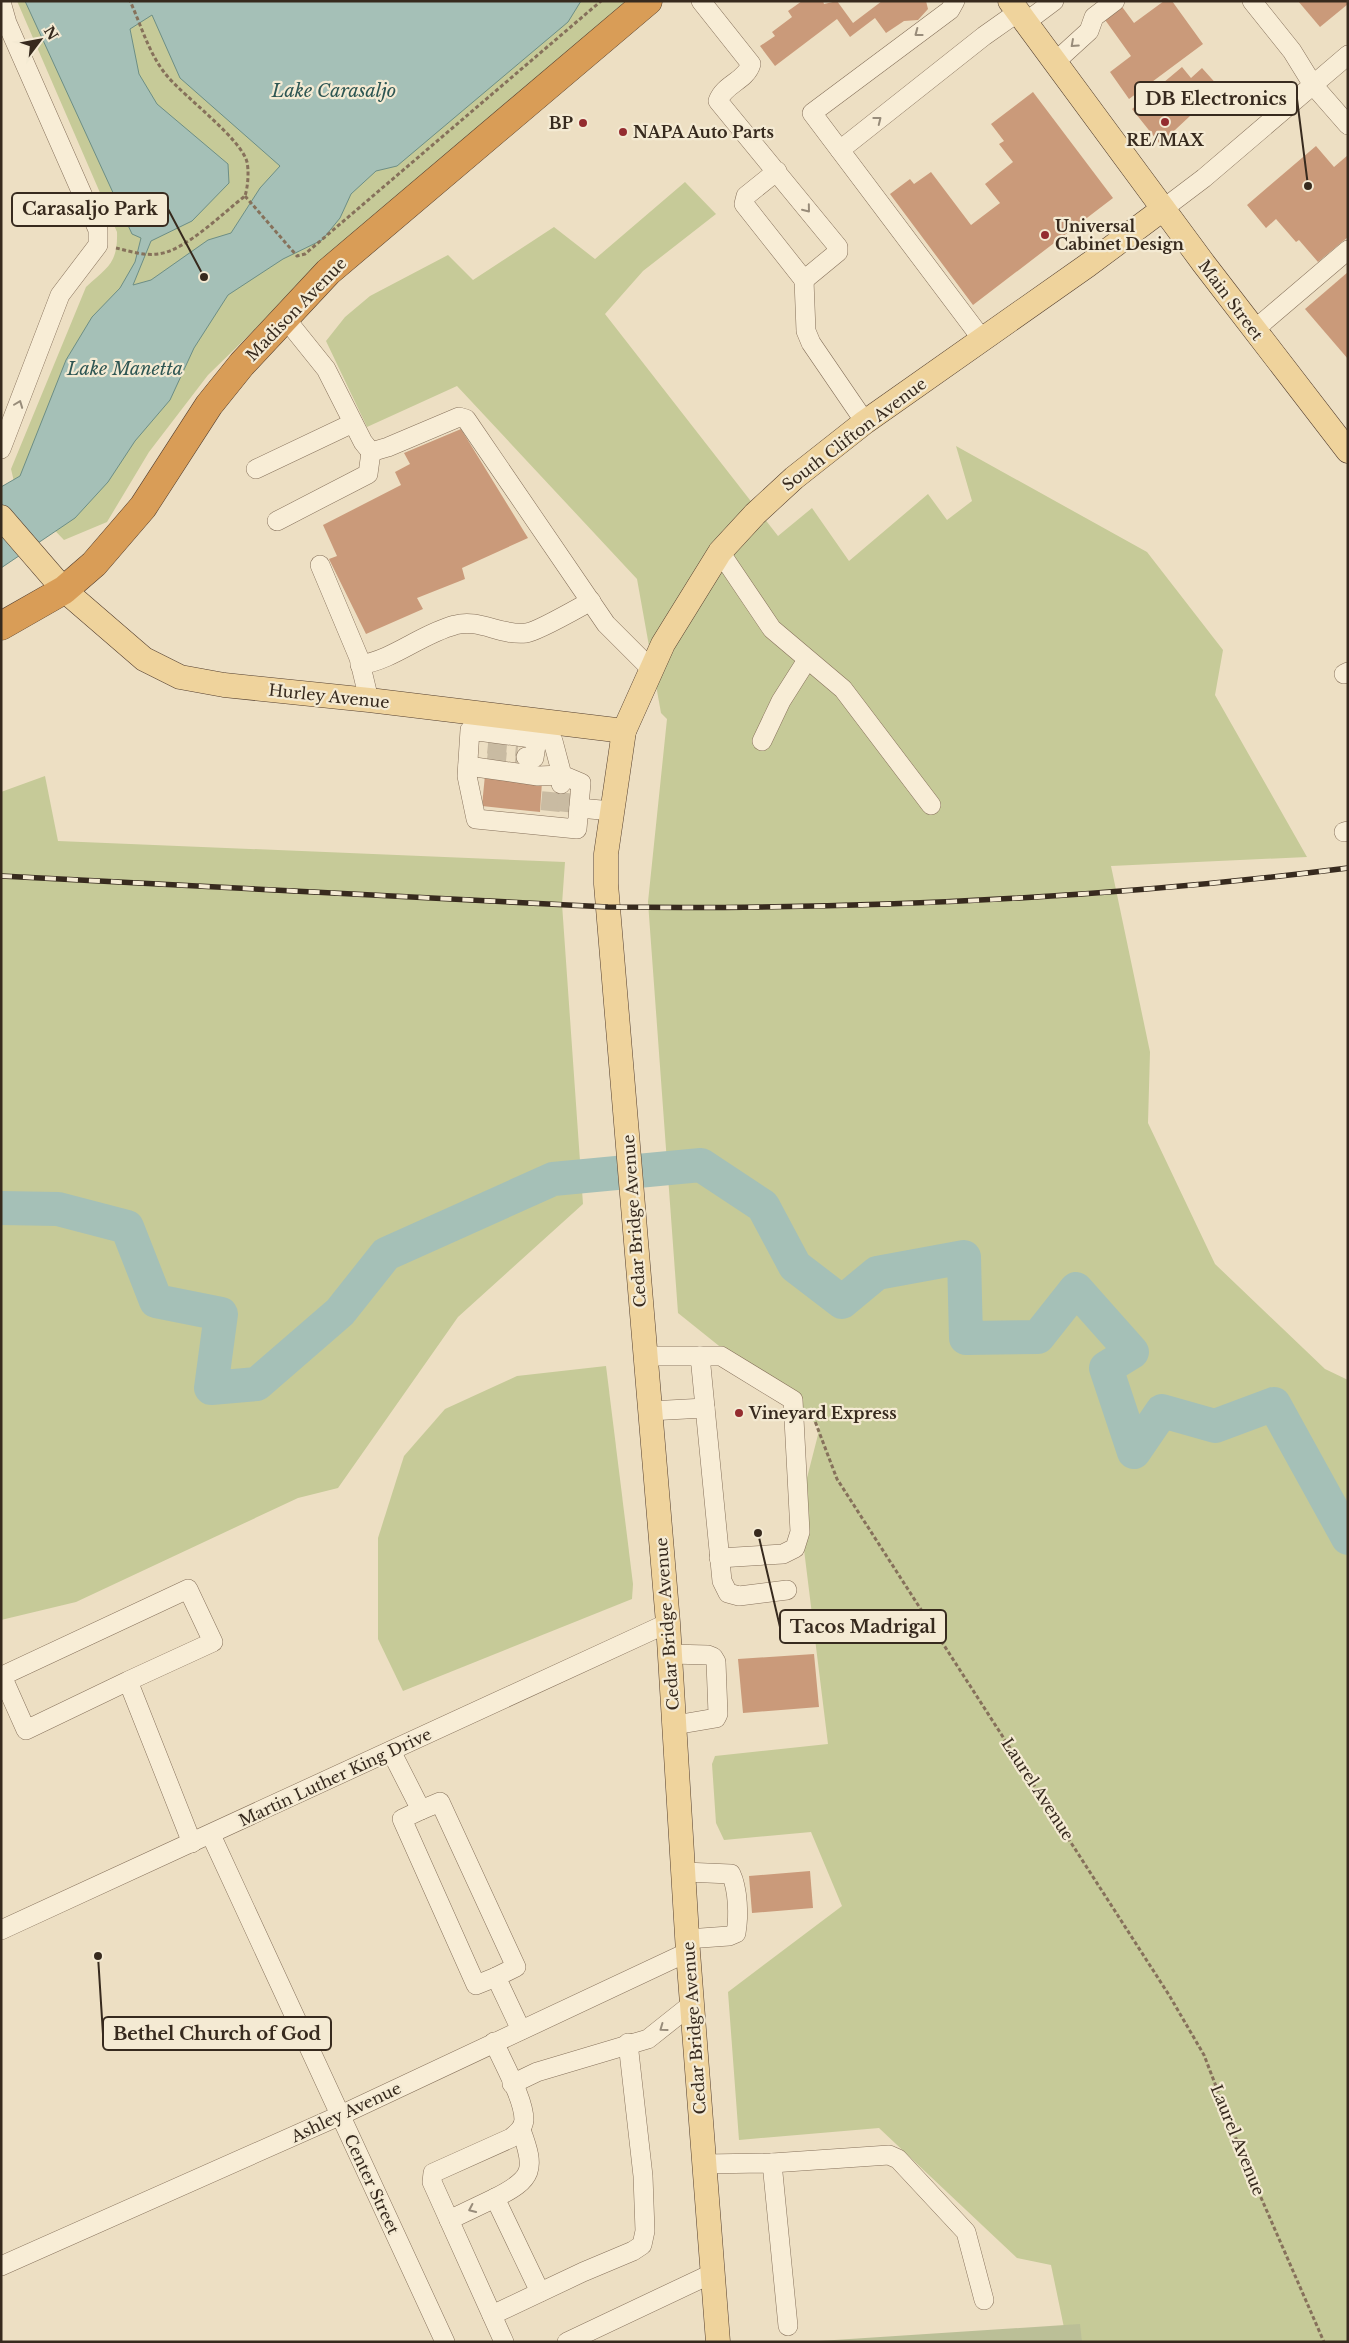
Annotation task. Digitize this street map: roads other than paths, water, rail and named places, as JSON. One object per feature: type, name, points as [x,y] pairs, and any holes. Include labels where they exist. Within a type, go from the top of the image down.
[{"type":"highway","name":"Madison Avenue","points":[[1,626],[94,564],[143,507],[209,405],[242,364],[328,272],[648,1]]},
{"type":"main road","name":"Main Street","points":[[1018,12],[1254,330],[1346,444]]},
{"type":"main road","name":"South Clifton Avenue","points":[[612,811],[624,731],[676,620],[720,552],[755,514],[794,478],[866,422],[1088,265],[1163,209]]},
{"type":"main road","name":"Hurley Avenue","points":[[1,517],[60,586],[144,658],[180,677],[224,685],[369,700],[470,721],[548,734],[624,731]]},
{"type":"main road","name":"Cedar Bridge Avenue","points":[[612,811],[606,854],[608,907],[623,1065],[644,1356],[668,1623],[692,2004],[718,2342]]},
{"type":"street","points":[[701,1],[752,64],[749,72],[721,93],[718,101],[838,247],[838,252],[804,280]]},
{"type":"street","points":[[954,1],[950,10],[812,113],[982,339]]},
{"type":"street","points":[[840,150],[984,36],[1018,12],[1054,1]]},
{"type":"street","points":[[1055,62],[1089,31],[1094,17],[1115,1]]},
{"type":"street","points":[[1252,1],[1292,51],[1313,85],[1348,125]]},
{"type":"street","points":[[1,2],[7,23],[98,230],[98,245],[60,294],[1,449]]},
{"type":"street","points":[[1163,209],[1204,178],[1348,55]]},
{"type":"street","points":[[777,171],[746,196],[744,204],[804,280],[806,331],[811,343],[866,422]]},
{"type":"street","points":[[1254,330],[1348,250]]},
{"type":"street","points":[[277,521],[368,474],[371,452],[363,442],[326,369],[284,318]]},
{"type":"street","points":[[371,452],[388,447],[459,417],[466,419],[606,624],[652,669]]},
{"type":"street","points":[[256,470],[353,422]]},
{"type":"street","points":[[720,552],[772,629],[843,689],[931,805]]},
{"type":"street","points":[[320,565],[360,666],[369,700]]},
{"type":"street","points":[[360,666],[380,662],[456,625],[475,623],[502,632],[527,633],[591,601]]},
{"type":"street","points":[[762,741],[781,701],[807,660]]},
{"type":"street","points":[[470,721],[478,755],[467,776],[476,820],[612,811]]},
{"type":"street","points":[[520,756],[534,758],[548,734]]},
{"type":"street","points":[[548,734],[561,785]]},
{"type":"street","points":[[478,755],[561,785],[581,783],[562,815]]},
{"type":"street","points":[[644,1356],[721,1356],[794,1400],[800,1532],[795,1548],[783,1554],[719,1558]]},
{"type":"street","points":[[700,1356],[722,1581],[728,1593],[738,1596],[786,1590]]},
{"type":"street","points":[[649,1411],[705,1408]]},
{"type":"street","points":[[188,1589],[213,1642],[128,1681],[26,1730],[2,1676],[188,1589]]},
{"type":"street","name":"Martin Luther King Drive","points":[[1,1930],[211,1835],[668,1623]]},
{"type":"street","points":[[670,1654],[708,1655],[713,1657],[716,1662],[718,1714],[716,1718],[675,1725]]},
{"type":"street","points":[[128,1681],[192,1843]]},
{"type":"street","points":[[391,1751],[421,1810]]},
{"type":"street","points":[[440,1802],[516,1967],[476,1985],[402,1819],[421,1810],[440,1802]]},
{"type":"street","name":"Center Street","points":[[211,1835],[445,2342]]},
{"type":"street","points":[[684,1872],[731,1874],[734,1881],[737,1924],[736,1933],[688,1945]]},
{"type":"street","name":"Ashley Avenue","points":[[1,2266],[341,2115],[521,2030],[688,1945]]},
{"type":"street","points":[[496,1977],[521,2030]]},
{"type":"street","points":[[512,2084],[537,2072],[628,2043],[648,2039],[692,2004]]},
{"type":"street","points":[[494,2042],[519,2098],[524,2120],[521,2130],[511,2138],[433,2173],[432,2182],[504,2342]]},
{"type":"street","points":[[492,2315],[633,2251],[642,2245],[645,2231],[643,2176],[628,2043]]},
{"type":"street","points":[[449,2220],[517,2187],[529,2171],[530,2155],[521,2130]]},
{"type":"street","points":[[705,2164],[772,2163],[888,2155],[898,2159],[966,2232],[984,2300]]},
{"type":"street","points":[[772,2163],[788,2326]]},
{"type":"street","points":[[495,2198],[540,2292]]},
{"type":"street","points":[[567,2342],[713,2273]]},
{"type":"water","name":"Lake Carasaljo","points":[[25,1],[581,1],[568,22],[397,166],[376,171],[351,194],[340,218],[322,240],[283,259],[228,295],[194,348],[170,400],[135,441],[108,482],[75,518],[1,568],[1,487],[20,476],[66,360],[92,317],[120,288],[135,262],[141,238],[132,234]],"holes":[[[152,15],[180,78],[280,166],[260,188],[231,233],[208,240],[151,280],[133,285],[151,241],[192,221],[229,183],[228,164],[157,104],[139,74],[130,29]]]},
{"type":"waterway","points":[[1,1208],[58,1209],[127,1227],[156,1301],[221,1314],[211,1388],[257,1384],[340,1312],[386,1254],[553,1179],[701,1165],[763,1206],[795,1266],[842,1302],[877,1273],[964,1257],[966,1338],[1038,1337],[1076,1289],[1132,1352],[1106,1368],[1134,1452],[1162,1411],[1215,1426],[1274,1404],[1348,1538]]},
{"type":"tunnel","points":[[488,744],[518,747]]},
{"type":"tunnel","points":[[487,760],[517,763]]},
{"type":"tunnel","points":[[550,811],[552,790]]},
{"type":"tunnel","points":[[566,812],[568,792]]},
{"type":"railway","points":[[1,876],[608,907],[793,907],[1071,895],[1164,888],[1348,868]]},
{"type":"place","name":"RE/MAX","points":[[1165,122]]},
{"type":"place","name":"BP","points":[[583,123]]},
{"type":"place","name":"NAPA Auto Parts","points":[[623,132]]},
{"type":"place","name":"DB Electronics","points":[[1308,186]]},
{"type":"place","name":"Universal Cabinet Design","points":[[1045,235]]},
{"type":"place","name":"Carasaljo Park","points":[[204,277]]},
{"type":"place","name":"Vineyard Express","points":[[739,1413]]},
{"type":"place","name":"Tacos Madrigal","points":[[758,1533]]},
{"type":"place","name":"Bethel Church of God","points":[[98,1956]]},
{"type":"water label","name":"Lake Manetta","points":[[125,369]]}]
